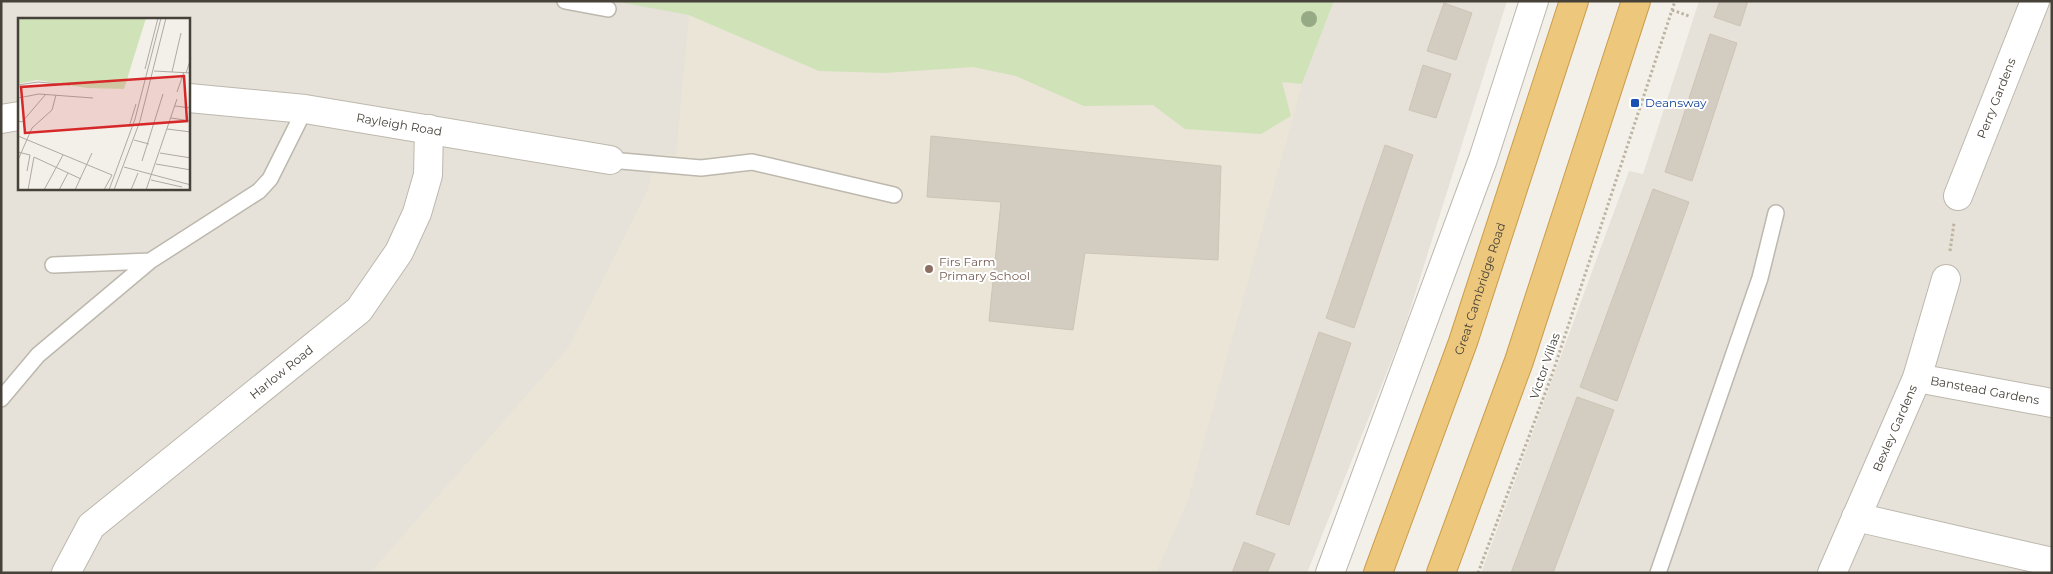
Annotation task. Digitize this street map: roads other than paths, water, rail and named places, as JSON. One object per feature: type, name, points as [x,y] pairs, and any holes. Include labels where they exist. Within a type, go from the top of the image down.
[{"type":"highway","name":"Great Cambridge Road","points":[[1378,573],[1463,342],[1574,1]]},
{"type":"highway","points":[[1441,573],[1519,361],[1636,1]]},
{"type":"street","points":[[1330,573],[1483,159],[1534,1]]},
{"type":"street","name":"Perry Gardens","points":[[1958,196],[2035,1]]},
{"type":"street","name":"Rayleigh Road","points":[[190,98],[305,109],[610,160]]},
{"type":"street","points":[[1,120],[18,116]]},
{"type":"street","name":"Harlow Road","points":[[66,573],[91,526],[359,310],[399,252],[417,213],[428,175],[429,130]]},
{"type":"street","points":[[1483,159],[1520,171]]},
{"type":"street","name":"Bexley Gardens","points":[[1832,573],[1917,378],[1946,279]]},
{"type":"street","name":"Banstead Gardens","points":[[1917,378],[2052,403]]},
{"type":"street","points":[[1856,517],[2052,562]]},
{"type":"lane","points":[[565,1],[608,8]]},
{"type":"lane","points":[[1,399],[38,355],[150,261],[259,191],[270,178],[305,109]]},
{"type":"lane","points":[[610,160],[700,168],[752,162],[894,196]]},
{"type":"lane","points":[[1658,573],[1760,278],[1776,213]]},
{"type":"lane","points":[[53,265],[150,261]]},
{"type":"place","name":"Deansway","points":[[1635,103]]},
{"type":"place","name":"Firs Farm Primary School","points":[[929,269]]}]
